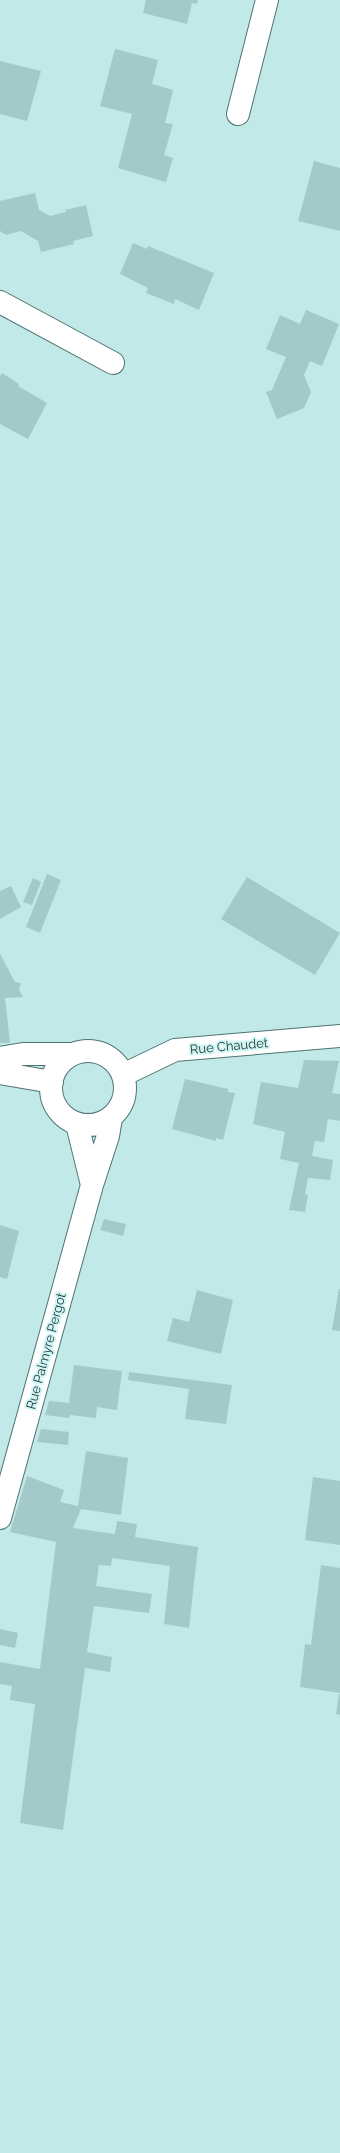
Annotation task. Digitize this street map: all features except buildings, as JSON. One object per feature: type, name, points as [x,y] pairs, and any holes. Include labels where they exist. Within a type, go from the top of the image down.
[{"type":"street","points":[[238,114],[267,0]]},
{"type":"street","points":[[0,302],[113,363]]},
{"type":"street","name":"Rue Chaudet","points":[[123,1075],[175,1050],[340,1036]]},
{"type":"street","points":[[0,1058],[23,1054],[73,1054],[91,1052],[108,1057],[117,1065],[123,1075],[125,1087],[124,1099],[119,1110],[111,1118],[100,1124],[89,1126],[77,1124],[68,1119],[54,1103],[52,1082],[59,1066],[73,1054]]},
{"type":"street","points":[[0,1073],[52,1082]]},
{"type":"street","name":"Rue Palmyre Pergot","points":[[0,1518],[92,1185],[108,1136],[111,1118]]},
{"type":"street","name":"Rue Palmyre Pergot","points":[[77,1124],[92,1185]]}]
